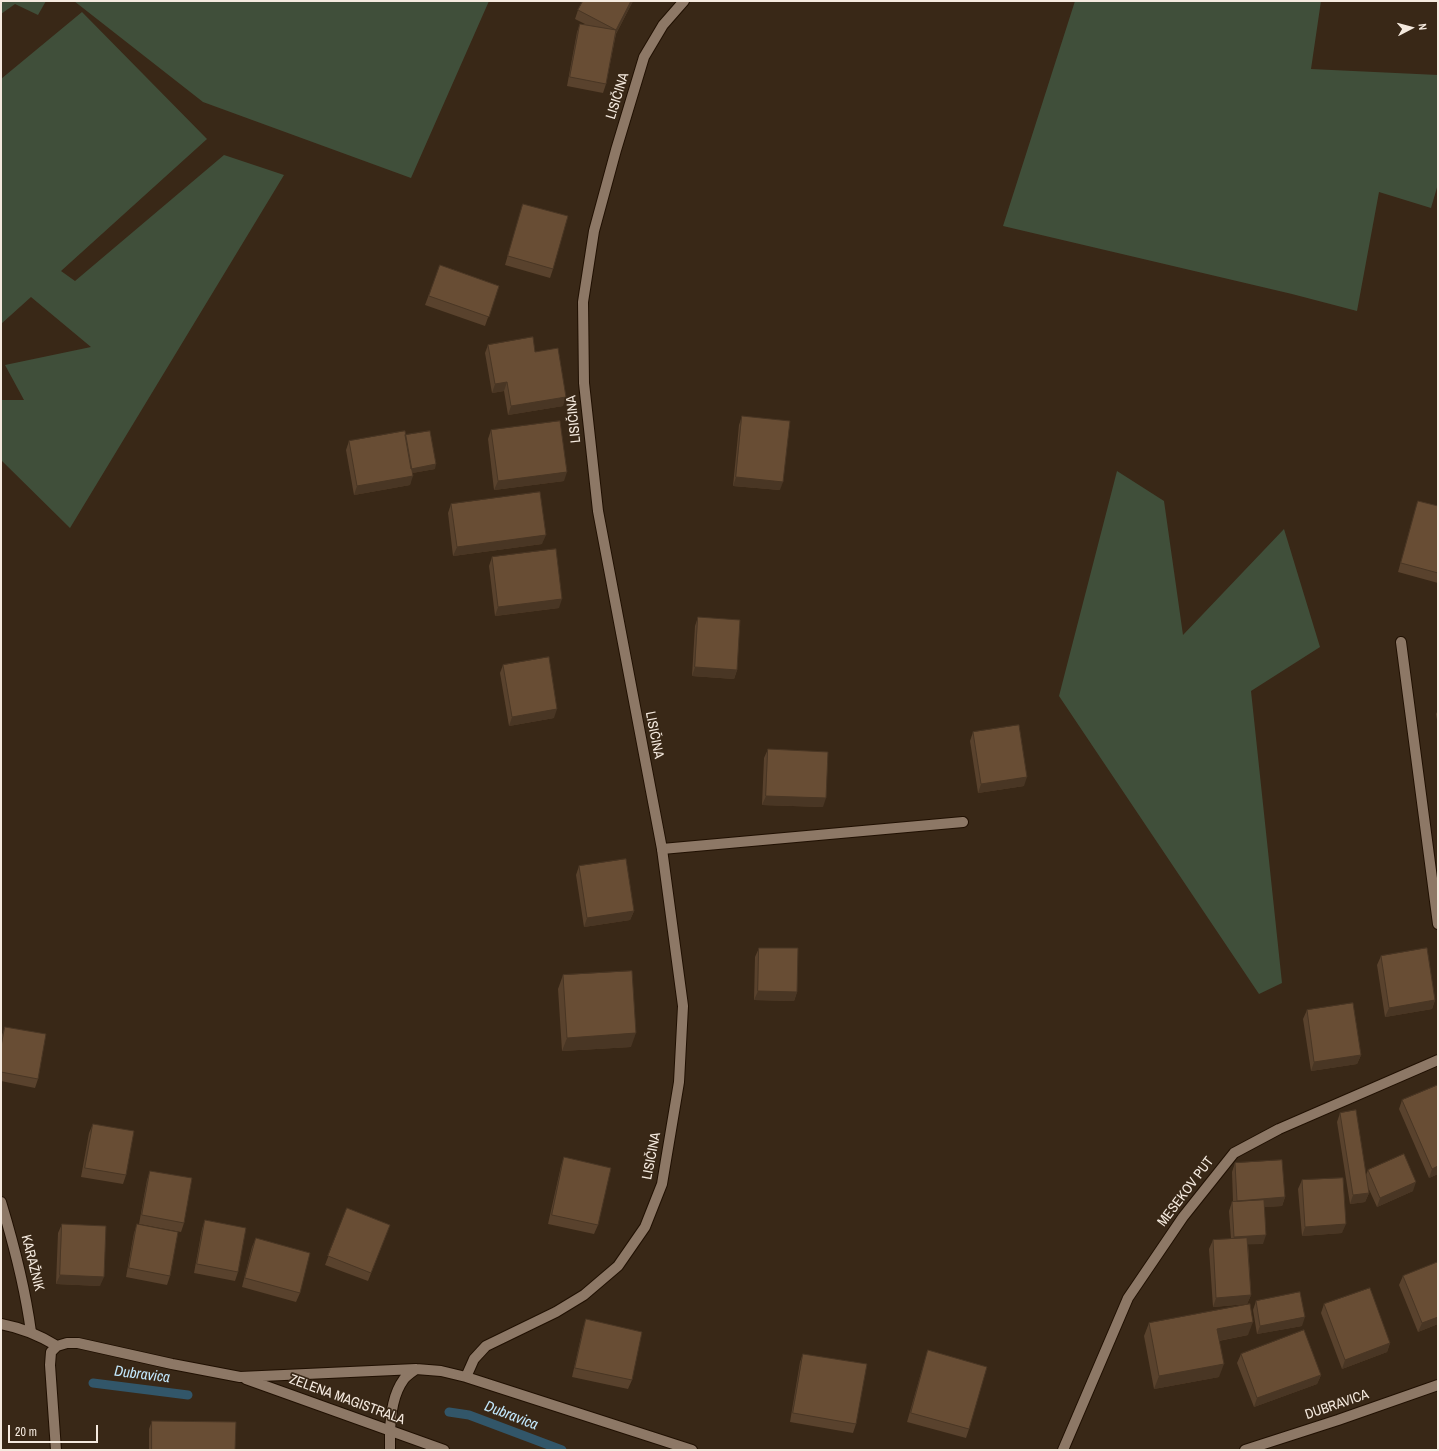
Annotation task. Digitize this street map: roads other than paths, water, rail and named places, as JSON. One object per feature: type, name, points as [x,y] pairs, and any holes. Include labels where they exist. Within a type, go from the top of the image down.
[{"type":"street","name":"LISIČINA","points":[[466,1377],[474,1358],[486,1346],[556,1312],[584,1295],[618,1266],[645,1227],[662,1184],[679,1082],[683,1006],[662,849],[598,511],[584,383],[583,302],[594,231],[616,150],[644,57],[663,25],[684,1]]},
{"type":"street","points":[[1402,642],[1438,924]]},
{"type":"street","points":[[662,849],[964,822]]},
{"type":"street","name":"MESEKOV PUT","points":[[1063,1450],[1128,1298],[1183,1217],[1234,1153],[1280,1129],[1438,1060]]},
{"type":"street","name":"KARAŽNIK","points":[[1,1202],[16,1255],[27,1304],[30,1332]]},
{"type":"street","points":[[1,1324],[14,1326],[30,1332],[57,1346]]},
{"type":"street","points":[[56,1450],[50,1365],[51,1352],[57,1346],[67,1343],[78,1343],[172,1364],[240,1377],[416,1369],[441,1371],[466,1377],[692,1450]]},
{"type":"street","points":[[390,1450],[392,1411],[397,1392],[404,1378],[416,1369]]},
{"type":"street","name":"ZELENA MAGISTRALA","points":[[240,1377],[444,1450]]},
{"type":"street","name":"DUBRAVICA","points":[[1245,1450],[1338,1420],[1438,1385]]},
{"type":"waterway","name":"Dubravica","points":[[93,1383],[188,1395]]},
{"type":"waterway","name":"Dubravica","points":[[449,1412],[469,1415],[562,1450]]}]
